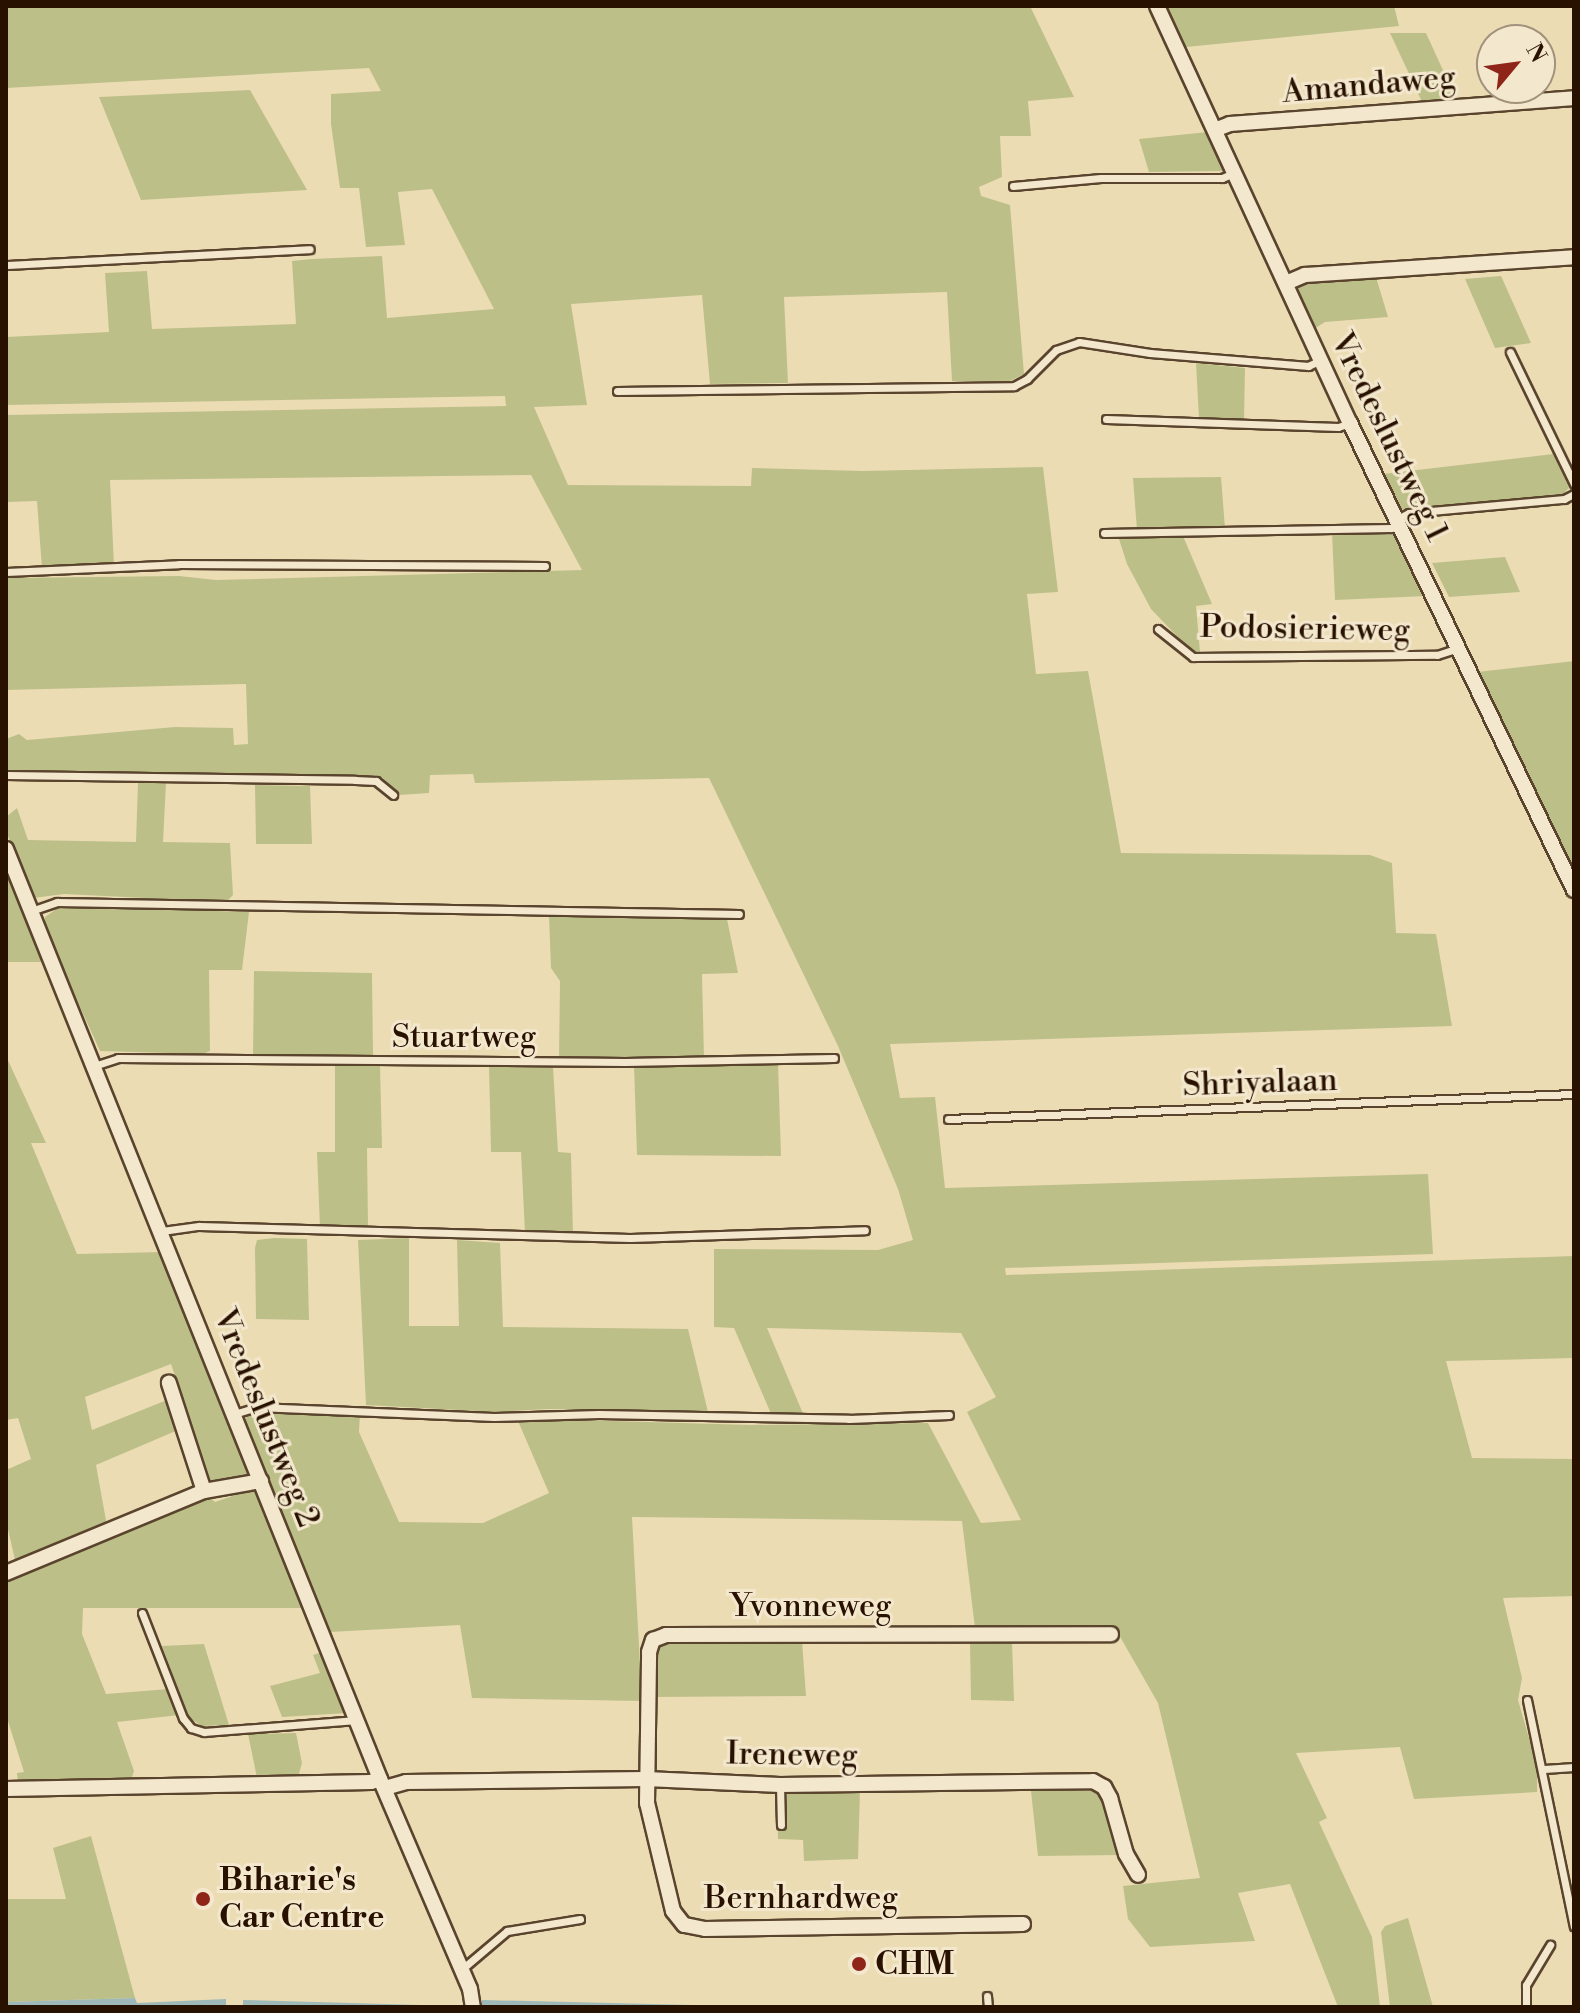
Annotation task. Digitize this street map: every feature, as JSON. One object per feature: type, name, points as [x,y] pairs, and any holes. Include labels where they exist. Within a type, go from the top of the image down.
[{"type":"street","name":"Vredeslustweg 1","points":[[1157,6],[1217,129],[1350,423],[1574,890]]},
{"type":"street","name":"Amandaweg","points":[[1217,129],[1230,124],[1574,98]]},
{"type":"street","points":[[1286,283],[1305,275],[1574,257]]},
{"type":"street","name":"Vredeslustweg 2","points":[[6,849],[357,1720],[462,1969],[473,2005]]},
{"type":"street","points":[[169,1383],[204,1491]]},
{"type":"street","points":[[6,1573],[204,1491],[261,1481]]},
{"type":"street","name":"Yvonneweg","points":[[646,1779],[649,1652],[653,1640],[666,1635],[1111,1634]]},
{"type":"street","name":"Ireneweg","points":[[6,1789],[646,1779],[780,1785],[1093,1781],[1104,1787],[1110,1798],[1126,1854],[1138,1875]]},
{"type":"street","name":"Bernhardweg","points":[[646,1779],[647,1803],[673,1911],[684,1925],[705,1929],[1023,1924]]},
{"type":"lane","points":[[1013,186],[1101,178],[1222,178],[1235,172]]},
{"type":"lane","points":[[6,265],[310,249]]},
{"type":"lane","points":[[617,391],[1014,386],[1027,379],[1056,350],[1079,342],[1150,353],[1292,365],[1308,366],[1321,360]]},
{"type":"lane","points":[[1510,352],[1574,484]]},
{"type":"lane","points":[[1106,419],[1338,427],[1350,423]]},
{"type":"lane","points":[[1104,533],[1391,528],[1409,513],[1564,499],[1574,494]]},
{"type":"lane","points":[[6,572],[179,564],[545,566]]},
{"type":"lane","name":"Podosierieweg","points":[[1158,629],[1193,657],[1437,655],[1459,648]]},
{"type":"lane","points":[[6,775],[376,781],[393,795]]},
{"type":"lane","points":[[31,911],[57,902],[739,914]]},
{"type":"lane","name":"Stuartweg","points":[[94,1066],[118,1058],[625,1062],[834,1058]]},
{"type":"lane","name":"Shriyalaan","points":[[948,1119],[1574,1094]]},
{"type":"lane","points":[[162,1231],[214,1227],[630,1238],[865,1230]]},
{"type":"lane","points":[[234,1414],[272,1407],[494,1417],[599,1414],[849,1419],[949,1415]]},
{"type":"lane","points":[[142,1613],[183,1718],[191,1728],[204,1732],[357,1720]]},
{"type":"lane","points":[[1527,1700],[1544,1769],[1548,1812],[1574,1926]]},
{"type":"lane","points":[[1544,1769],[1574,1767]]},
{"type":"lane","points":[[780,1785],[781,1825]]},
{"type":"lane","points":[[462,1969],[507,1931],[580,1919]]},
{"type":"lane","points":[[1526,2007],[1526,1985],[1550,1945]]},
{"type":"lane","points":[[987,1996],[988,2007]]},
{"type":"green space","points":[[6,6],[1030,6],[1074,97],[1028,101],[1031,136],[1000,136],[1002,177],[979,187],[981,196],[1010,205],[1024,374],[1010,381],[952,381],[947,292],[784,297],[788,383],[710,384],[702,295],[571,304],[587,405],[534,407],[568,485],[751,486],[752,468],[863,471],[1043,467],[1058,592],[1027,594],[1036,674],[1088,671],[1121,853],[1370,855],[1392,863],[1396,933],[1436,934],[1452,1026],[890,1044],[900,1098],[935,1097],[945,1188],[1428,1174],[1433,1254],[1005,1268],[1006,1275],[1574,1256],[1574,1358],[1446,1361],[1472,1458],[1574,1459],[1574,1596],[1503,1598],[1522,1678],[1518,1700],[1537,1766],[1537,1792],[1414,1799],[1400,1747],[1296,1753],[1327,1818],[1319,1822],[1372,1937],[1380,2007],[1338,2007],[1290,1884],[1238,1893],[1255,1941],[1150,1947],[1128,1919],[1123,1886],[1200,1878],[1158,1703],[1115,1628],[975,1628],[962,1521],[632,1517],[642,1701],[472,1698],[460,1625],[330,1632],[245,1421],[248,1414],[261,1411],[360,1414],[359,1432],[399,1522],[483,1523],[549,1493],[518,1421],[545,1419],[751,1425],[928,1423],[981,1523],[1021,1520],[967,1412],[996,1397],[961,1333],[767,1328],[804,1416],[772,1416],[734,1328],[714,1327],[714,1249],[878,1250],[913,1240],[898,1189],[838,1046],[709,778],[475,783],[473,774],[430,775],[429,793],[399,795],[382,777],[6,770],[6,739],[19,734],[27,740],[175,727],[233,728],[234,745],[248,744],[246,684],[6,690],[6,578],[179,576],[216,580],[582,570],[531,475],[110,480],[114,566],[42,568],[37,501],[6,502],[6,415],[506,406],[505,396],[6,405],[6,337],[109,332],[105,273],[147,271],[152,329],[296,324],[292,261],[312,259],[382,256],[387,318],[494,309],[432,189],[398,192],[405,245],[366,247],[359,188],[340,188],[331,124],[331,94],[381,91],[369,68],[6,88]]},
{"type":"green space","points":[[1167,6],[1394,6],[1399,26],[1186,47]]},
{"type":"green space","points":[[1390,33],[1426,33],[1457,101],[1423,104]]},
{"type":"green space","points":[[250,90],[307,190],[141,200],[99,97]]},
{"type":"green space","points":[[1208,132],[1226,171],[1149,172],[1139,139]]},
{"type":"green space","points":[[1501,276],[1531,343],[1495,348],[1465,279]]},
{"type":"green space","points":[[1376,277],[1388,317],[1325,322],[1314,329],[1297,296],[1296,289],[1306,281]]},
{"type":"green space","points":[[1196,363],[1245,368],[1244,421],[1199,419]]},
{"type":"green space","points":[[1553,454],[1569,488],[1562,495],[1401,509],[1383,474]]},
{"type":"green space","points":[[1221,477],[1225,528],[1137,530],[1133,478]]},
{"type":"green space","points":[[1395,531],[1427,596],[1335,600],[1332,533]]},
{"type":"green space","points":[[1183,536],[1212,604],[1196,606],[1200,652],[1192,652],[1151,609],[1127,564],[1119,539]]},
{"type":"green space","points":[[1505,557],[1520,592],[1449,597],[1432,563]]},
{"type":"green space","points":[[1574,661],[1574,874],[1477,672]]},
{"type":"green space","points":[[138,782],[166,783],[163,842],[230,843],[233,895],[226,902],[64,894],[33,898],[6,831],[6,817],[17,808],[28,840],[136,842]]},
{"type":"green space","points":[[255,785],[310,786],[312,844],[256,844]]},
{"type":"green space","points":[[6,863],[47,962],[6,962]]},
{"type":"green space","points":[[61,906],[249,912],[242,970],[209,970],[210,1051],[203,1054],[100,1051],[45,930],[45,917]]},
{"type":"green space","points":[[549,916],[727,919],[738,973],[702,974],[704,1058],[559,1058],[560,981],[551,968]]},
{"type":"green space","points":[[254,971],[372,973],[373,1055],[253,1056]]},
{"type":"green space","points":[[6,1056],[46,1143],[31,1143],[77,1254],[163,1252],[252,1478],[211,1483],[171,1364],[85,1397],[92,1430],[167,1400],[178,1430],[96,1465],[107,1526],[16,1564],[6,1521],[6,1470],[31,1459],[18,1418],[6,1420]]},
{"type":"green space","points":[[778,1063],[781,1156],[637,1155],[634,1065]]},
{"type":"green space","points":[[335,1064],[380,1064],[382,1148],[367,1148],[368,1227],[320,1228],[317,1152],[335,1152]]},
{"type":"green space","points":[[489,1066],[553,1067],[558,1152],[571,1153],[573,1235],[525,1233],[521,1152],[491,1152]]},
{"type":"green space","points":[[409,1238],[409,1326],[459,1326],[457,1240],[500,1243],[503,1327],[688,1329],[708,1412],[548,1409],[495,1412],[366,1405],[358,1240]]},
{"type":"green space","points":[[307,1239],[309,1320],[256,1319],[255,1248],[257,1240]]},
{"type":"green space","points":[[250,1490],[259,1491],[306,1608],[83,1608],[82,1634],[106,1694],[169,1689],[179,1715],[117,1722],[134,1771],[131,1780],[18,1782],[17,1773],[24,1772],[6,1715],[6,1577],[204,1492],[215,1502]]},
{"type":"green space","points":[[661,1641],[802,1641],[806,1696],[654,1697],[654,1653]]},
{"type":"green space","points":[[1012,1642],[1014,1701],[971,1700],[970,1643]]},
{"type":"green space","points":[[204,1644],[229,1725],[202,1726],[189,1718],[162,1646]]},
{"type":"green space","points":[[322,1652],[347,1713],[282,1717],[270,1686],[320,1673],[313,1655]]},
{"type":"green space","points":[[296,1733],[302,1763],[298,1777],[257,1778],[248,1734]]},
{"type":"green space","points":[[777,1790],[860,1790],[858,1859],[804,1861],[803,1840],[778,1839]]},
{"type":"green space","points":[[1031,1791],[1101,1791],[1121,1855],[1038,1856]]},
{"type":"green space","points":[[91,1836],[135,1998],[6,2002],[6,1899],[66,1899],[53,1848]]},
{"type":"green space","points":[[1408,1918],[1433,2007],[1390,2007],[1381,1932],[1385,1926]]},
{"type":"water","points":[[135,1998],[137,2003],[226,1999],[226,2007],[6,2007],[6,2002]]},
{"type":"water","points":[[243,2000],[457,2006],[457,2007],[243,2007]]},
{"type":"water","points":[[482,2000],[693,2005],[710,2007],[482,2007]]},
{"type":"place","name":"Biharie's Car Centre","points":[[203,1899]]},
{"type":"place","name":"CHM","points":[[859,1964]]}]
